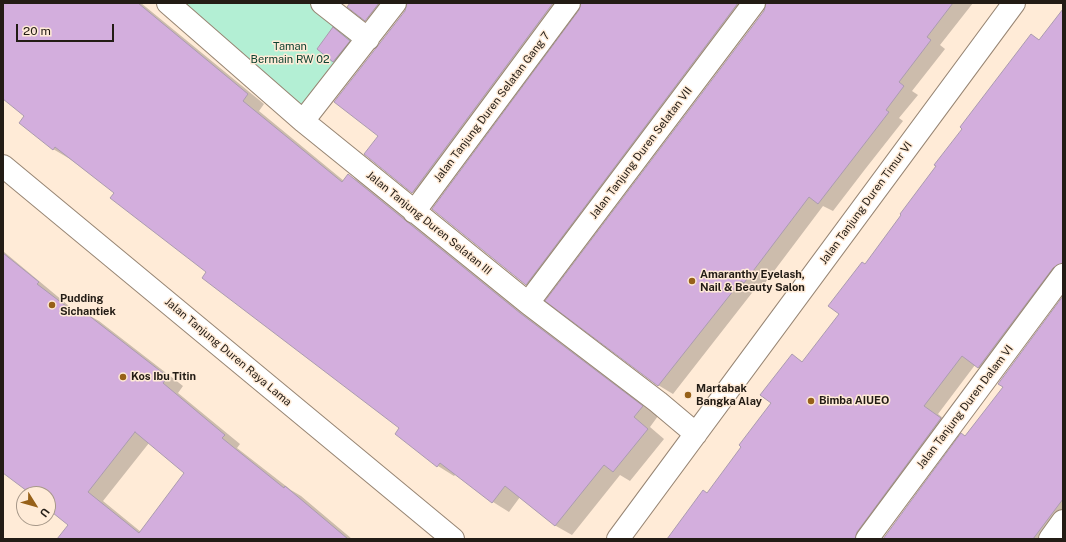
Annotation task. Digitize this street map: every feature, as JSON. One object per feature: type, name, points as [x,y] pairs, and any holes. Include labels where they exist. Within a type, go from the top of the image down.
[{"type":"street","name":"Jalan Tanjung Duren Selatan III","points":[[168,3],[303,121],[414,212],[528,303],[658,402],[696,434]]},
{"type":"street","points":[[322,3],[368,39]]},
{"type":"street","points":[[303,121],[395,3]]},
{"type":"street","name":"Jalan Tanjung Duren Selatan Gang 7","points":[[414,212],[569,3]]},
{"type":"street","name":"Jalan Tanjung Duren Selatan VII","points":[[528,303],[754,3]]},
{"type":"street","name":"Jalan Tanjung Duren Timur VI","points":[[618,539],[1014,3]]},
{"type":"street","name":"Jalan Tanjung Duren Raya Lama","points":[[3,166],[453,539]]},
{"type":"street","name":"Jalan Tanjung Duren Dalam VI","points":[[867,539],[1063,275]]},
{"type":"street","points":[[1050,539],[1063,521]]},
{"type":"green space","name":"Taman Bermain RW 02","points":[[156,3],[316,3],[362,40],[297,127]]},
{"type":"building","points":[[3,3],[138,3],[248,94],[243,101],[342,182],[348,174],[520,313],[643,406],[634,417],[648,429],[613,472],[604,465],[555,526],[505,486],[492,503],[440,463],[437,467],[395,434],[399,428],[202,278],[206,272],[110,198],[114,193],[55,147],[53,150],[19,123],[24,116],[3,99]]},
{"type":"building","points":[[350,3],[379,3],[365,21],[347,7]]},
{"type":"building","points":[[407,3],[553,3],[412,193],[364,154],[378,136],[334,102],[405,11]]},
{"type":"building","points":[[581,3],[738,3],[526,285],[432,209],[579,10]]},
{"type":"building","points":[[766,3],[953,3],[927,37],[931,40],[899,82],[904,86],[886,110],[889,112],[818,204],[809,197],[744,283],[741,281],[658,386],[545,301],[764,11]]},
{"type":"building","points":[[1063,9],[1063,263],[1053,268],[978,368],[962,356],[924,406],[941,418],[857,532],[855,539],[667,539],[703,490],[707,493],[741,447],[739,445],[771,403],[760,395],[792,354],[802,362],[839,314],[828,306],[862,262],[865,264],[936,166],[934,165],[962,129],[960,127],[1031,34],[1039,40]]},
{"type":"building","points":[[333,27],[350,41],[333,62],[317,49]]},
{"type":"building","points":[[3,253],[39,282],[37,284],[79,316],[83,311],[168,377],[163,383],[225,435],[222,438],[284,488],[285,486],[348,539],[57,539],[68,525],[56,515],[56,486],[20,486],[3,473]],"holes":[[[135,432],[184,473],[139,533],[88,492]]]},
{"type":"building","points":[[1063,296],[1063,499],[1033,539],[883,539],[961,433],[965,436],[1003,387],[998,384]]},
{"type":"place","name":"Amaranthy Eyelash, Nail & Beauty Salon","points":[[692,281]]},
{"type":"place","name":"Pudding Sichantiek","points":[[52,305]]},
{"type":"place","name":"Kos Ibu Titin","points":[[123,377]]},
{"type":"place","name":"Martabak Bangka Alay","points":[[688,395]]},
{"type":"place","name":"Bimba AIUEO","points":[[811,401]]}]
